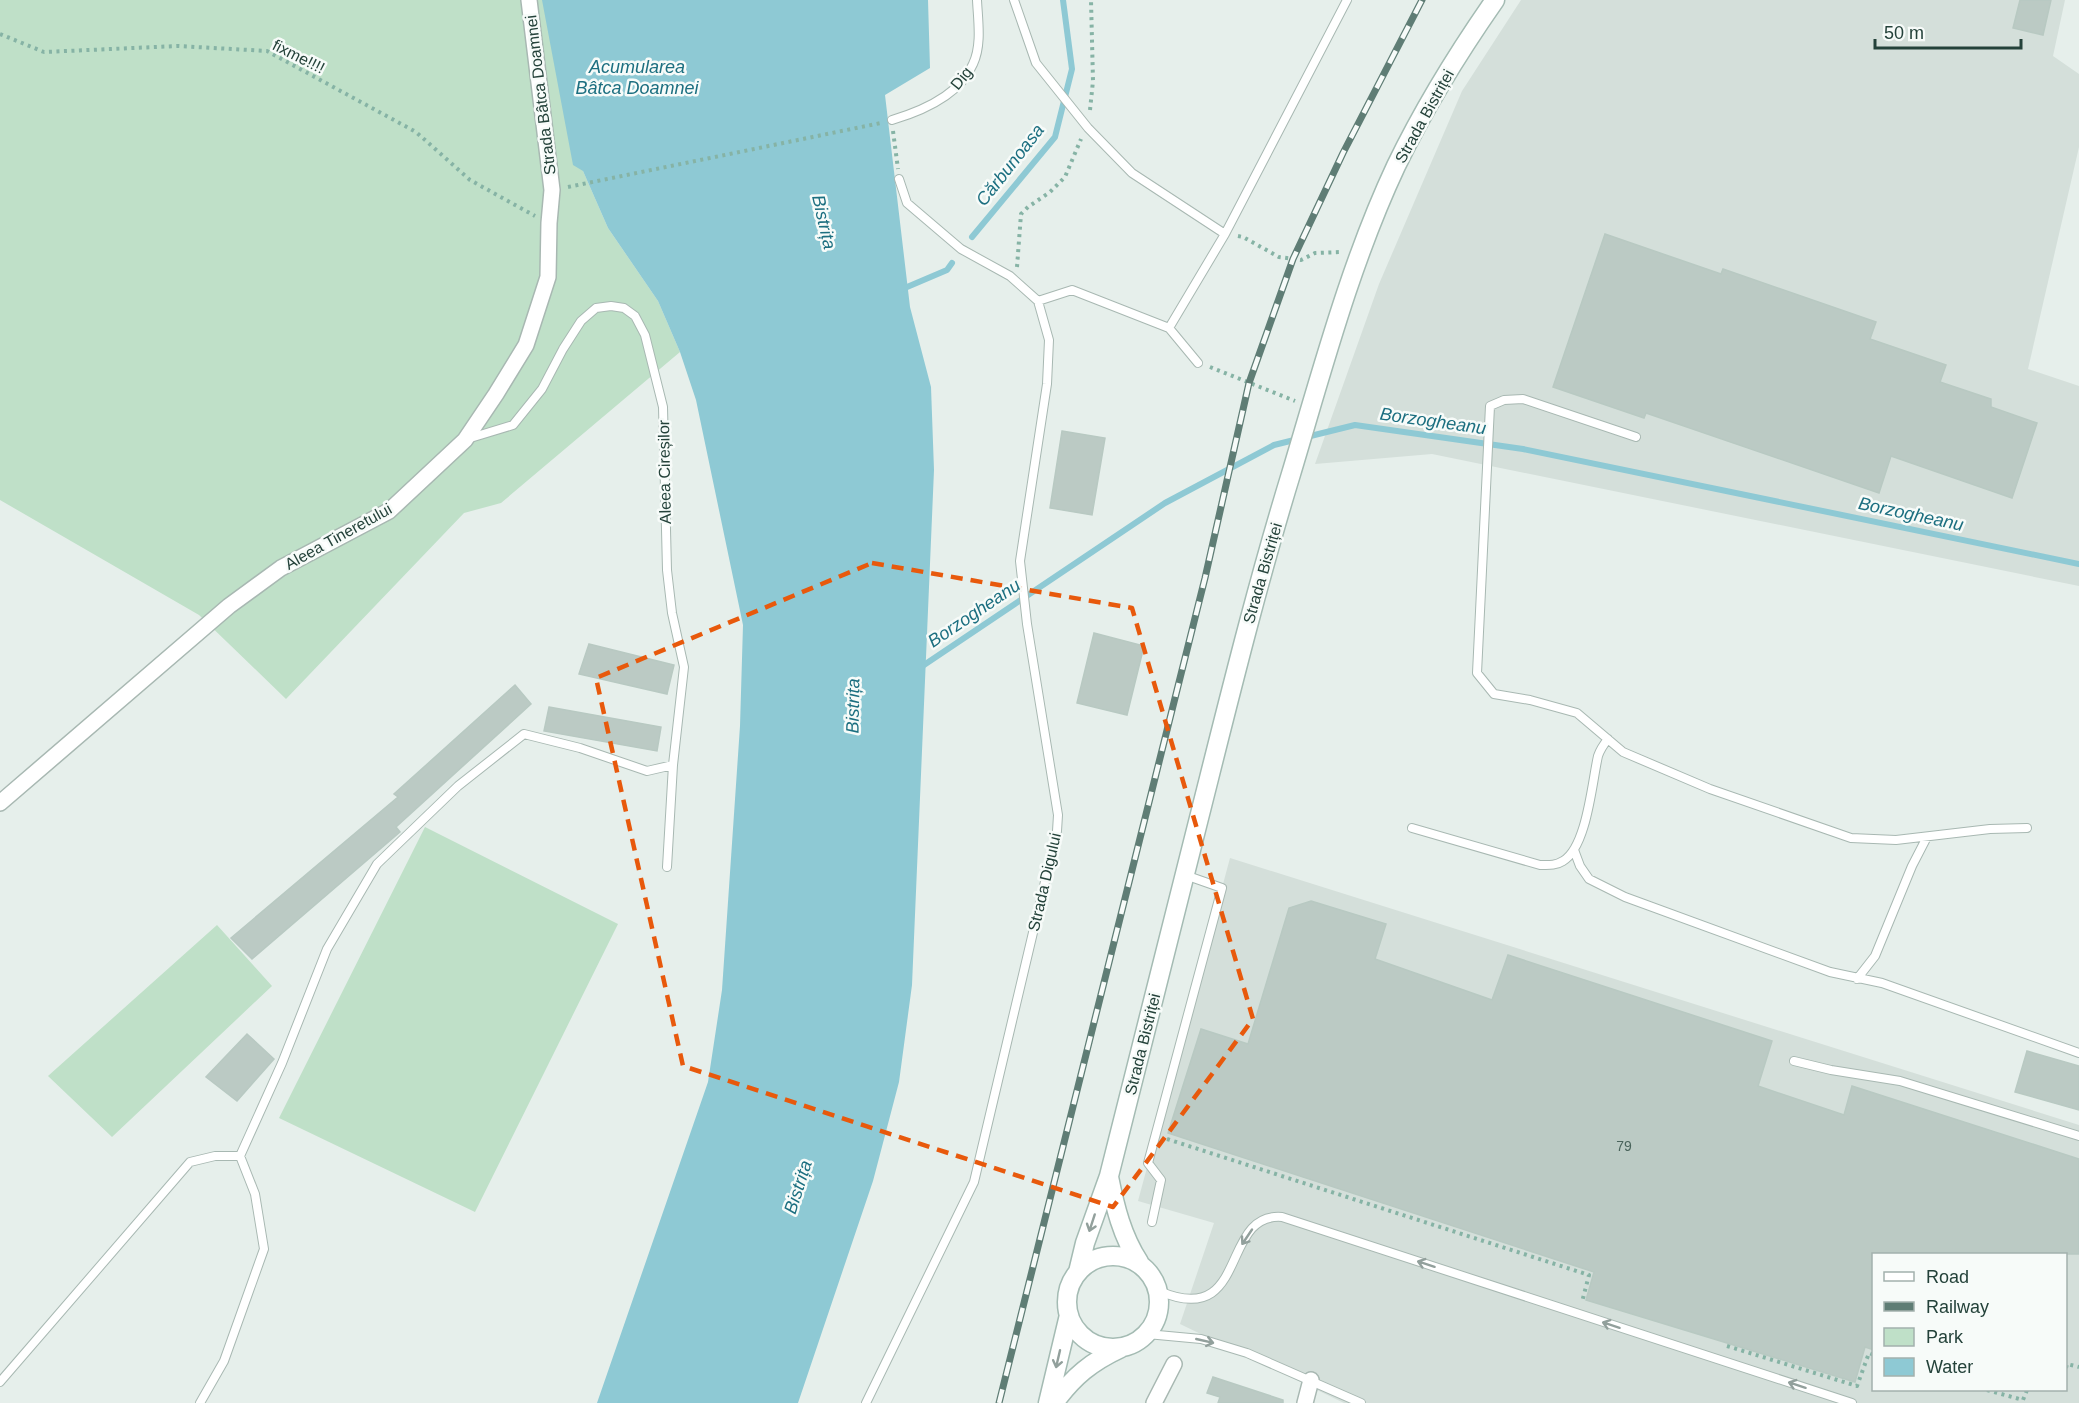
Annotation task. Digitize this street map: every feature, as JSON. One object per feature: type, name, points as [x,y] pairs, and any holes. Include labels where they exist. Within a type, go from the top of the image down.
[{"type":"main road","name":"Strada Bistriței","points":[[1078,1272],[1085,1243],[1109,1176],[1243,641],[1311,407],[1362,251],[1394,170],[1421,116],[1467,40],[1495,0]]},
{"type":"main road","name":"Strada Bistriței","points":[[1109,1176],[1115,1206],[1128,1246],[1139,1262]]},
{"type":"main road","points":[[1054,1403],[1068,1385],[1097,1359],[1135,1343],[1156,1322],[1160,1306],[1159,1291],[1155,1280],[1139,1262],[1113,1255],[1094,1260],[1078,1272],[1070,1285],[1067,1300],[1069,1315],[1074,1327],[1089,1341],[1108,1348],[1122,1348]]},
{"type":"main road","points":[[1048,1403],[1069,1315]]},
{"type":"street","name":"Strada Bâtca Doamnei","points":[[529,0],[552,190]]},
{"type":"street","name":"Aleea Tineretului","points":[[0,802],[230,606],[281,568],[389,511],[465,440],[526,345],[548,277],[552,190]]},
{"type":"street","points":[[1154,1403],[1174,1364]]},
{"type":"street","points":[[1305,1403],[1311,1380]]},
{"type":"lane","name":"Dig","points":[[892,120],[913,114],[952,91],[965,79],[974,63],[979,35],[977,0]]},
{"type":"lane","points":[[1014,0],[1036,63],[1088,128],[1132,173],[1225,234]]},
{"type":"lane","points":[[1169,328],[1225,234],[1347,0]]},
{"type":"lane","points":[[899,179],[908,203],[916,211],[961,249],[1013,279],[1038,301],[1072,290],[1169,328],[1198,363]]},
{"type":"lane","name":"Strada Digului","points":[[866,1403],[974,1182],[1057,831],[1058,815],[1020,572],[1047,384],[1049,340],[1038,301]]},
{"type":"lane","name":"Aleea Cireșilor","points":[[465,440],[513,425],[542,389],[581,321],[596,308],[611,306],[624,308],[635,316],[645,335],[663,407],[667,570],[672,613],[684,668],[673,765],[668,867]]},
{"type":"lane","points":[[1636,437],[1523,399],[1504,400],[1490,406],[1477,673],[1494,694],[1530,700],[1577,713],[1623,752],[1710,789],[1851,838],[1896,840],[1990,829],[2027,828]]},
{"type":"lane","points":[[200,1403],[224,1361],[264,1249],[255,1194],[240,1156],[282,1063],[327,949],[377,864],[458,786],[524,734],[580,748],[647,771],[673,765]]},
{"type":"lane","points":[[1412,828],[1540,865],[1552,866],[1564,861],[1574,850],[1583,830],[1599,753],[1608,739]]},
{"type":"lane","points":[[1857,979],[1875,956],[1912,866],[1927,837]]},
{"type":"lane","points":[[1574,850],[1588,879],[1625,897],[1819,968],[1857,979],[1882,983],[2079,1053]]},
{"type":"lane","points":[[1152,1222],[1161,1180],[1148,1163],[1222,888],[1184,875]]},
{"type":"lane","points":[[1794,1061],[1831,1070],[1900,1081],[2079,1136]]},
{"type":"lane","points":[[0,1382],[190,1162],[215,1156],[240,1156]]},
{"type":"lane","points":[[1159,1291],[1178,1299],[1195,1300],[1211,1295],[1230,1268],[1248,1232],[1262,1220],[1271,1216],[1282,1217],[1852,1403]]},
{"type":"lane","points":[[1146,1334],[1201,1339],[1248,1353],[1361,1403]]},
{"type":"path","points":[[1013,279],[1018,261],[1021,214],[1050,192],[1065,177],[1088,128],[1093,81],[1091,0]]},
{"type":"path","name":"fixme!!!!","points":[[0,34],[44,52],[178,46],[267,51],[416,132],[470,180],[549,223]]},
{"type":"path","points":[[552,190],[892,120],[899,179]]},
{"type":"path","points":[[1225,234],[1243,237],[1279,257],[1300,260],[1315,253],[1362,251]]},
{"type":"path","points":[[1198,363],[1311,407]]},
{"type":"path","points":[[1156,1135],[1589,1275],[1581,1301],[1592,1305]]},
{"type":"path","points":[[1725,1345],[1857,1386],[1869,1353],[1872,1354]]},
{"type":"path","points":[[1994,1391],[2023,1400],[2025,1391]]},
{"type":"highlighted area","points":[[872,563],[1132,608],[1253,1019],[1113,1207],[683,1066],[596,678]]},
{"type":"shaded area","points":[[1521,0],[2065,0],[2053,56],[2079,74],[2079,147],[2028,369],[2079,386],[2079,586],[1432,454],[1315,464],[1379,284],[1462,91]]},
{"type":"shaded area","points":[[1230,858],[2079,1125],[2079,1403],[1344,1403],[1180,1324],[1214,1223],[1138,1201]]},
{"type":"green space","points":[[0,0],[547,0],[583,171],[608,228],[658,301],[680,352],[501,503],[464,513],[286,699],[199,615],[0,500]]},
{"type":"green space","points":[[425,827],[618,924],[475,1212],[279,1118]]},
{"type":"green space","points":[[217,925],[272,986],[112,1137],[48,1076]]},
{"type":"water","points":[[542,0],[928,0],[930,68],[885,95],[910,307],[931,387],[934,470],[912,985],[899,1082],[873,1181],[798,1403],[597,1403],[708,1082],[722,990],[740,726],[743,625],[696,400],[680,352],[658,301],[608,228],[583,171],[573,165]]},
{"type":"building","points":[[2020,0],[2051,0],[2043,35],[2013,28]]},
{"type":"building","points":[[1605,234],[1721,274],[1723,269],[1876,322],[1870,339],[1946,365],[1940,382],[1991,399],[1991,407],[2037,423],[2012,498],[1891,456],[1879,493],[1646,413],[1644,418],[1553,387]]},
{"type":"building","points":[[1062,431],[1105,438],[1092,515],[1050,508]]},
{"type":"building","points":[[1094,633],[1144,646],[1127,715],[1077,703]]},
{"type":"building","points":[[589,644],[674,665],[667,694],[579,674]]},
{"type":"building","points":[[515,685],[531,704],[396,827],[400,832],[252,959],[231,938],[398,797],[394,794]]},
{"type":"building","points":[[549,707],[661,727],[657,751],[544,731]]},
{"type":"building","points":[[1311,901],[1386,924],[1375,959],[1492,1000],[1508,955],[1772,1041],[1758,1086],[1844,1115],[1852,1086],[2079,1159],[2079,1254],[1872,1253],[1872,1349],[1865,1347],[1855,1382],[1586,1300],[1594,1272],[1168,1133],[1201,1029],[1248,1044],[1289,908]]},
{"type":"building","points":[[247,1034],[274,1059],[237,1101],[206,1077]]},
{"type":"building","points":[[2027,1051],[2079,1066],[2079,1110],[2015,1092]]},
{"type":"building","points":[[1213,1377],[1283,1400],[1283,1403],[1218,1403],[1220,1397],[1207,1393]]},
{"type":"waterway","name":"Cărbunoasa","points":[[972,237],[1055,137],[1072,69],[1063,0]]},
{"type":"waterway","points":[[900,290],[947,270],[952,263]]},
{"type":"waterway","name":"Borzogheanu","points":[[921,667],[1165,503],[1274,445],[1355,425],[1523,449],[2079,564]]},
{"type":"railway","points":[[999,1403],[1205,578],[1249,383],[1293,259],[1343,153],[1422,0]]},
{"type":"water label","name":"Acumularea Bâtca Doamnei","points":[[637,77]]},
{"type":"water label","name":"Bistrița","points":[[824,222]]},
{"type":"water label","name":"Bistrița","points":[[853,706]]},
{"type":"water label","name":"Bistrița","points":[[798,1187]]}]
